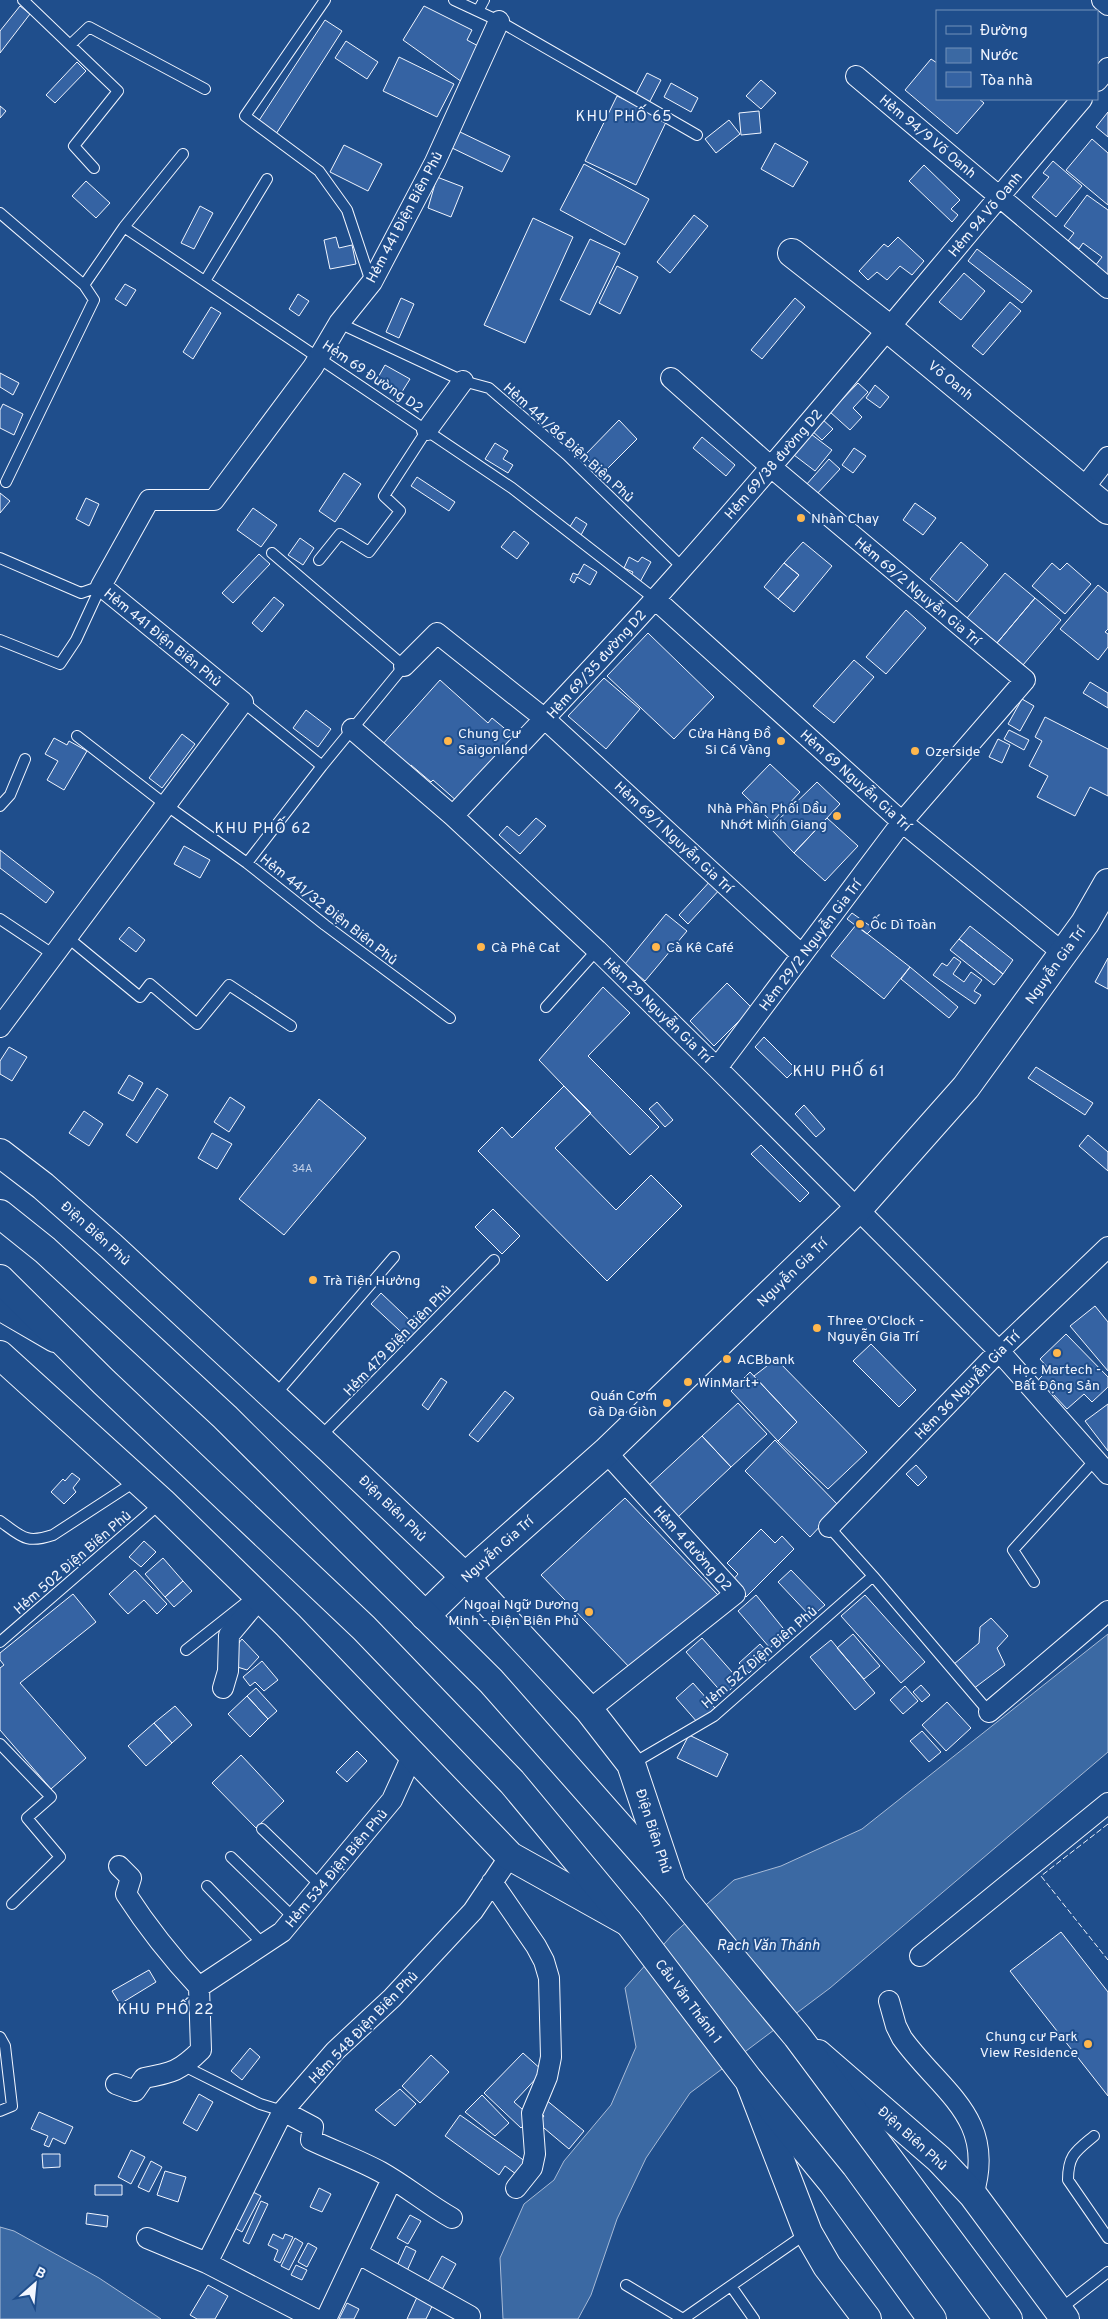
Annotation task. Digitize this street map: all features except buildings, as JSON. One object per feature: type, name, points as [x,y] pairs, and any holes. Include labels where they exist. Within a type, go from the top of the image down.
[{"type":"main road","name":"Võ Oanh","points":[[792,253],[889,329],[1108,510]]},
{"type":"main road","name":"Nguyễn Gia Trí","points":[[425,1616],[465,1577],[606,1452],[857,1210],[966,1087],[1085,924],[1108,883]]},
{"type":"main road","name":"Điện Biên Phủ","points":[[0,1153],[43,1186],[111,1246],[319,1438],[465,1577],[589,1710],[631,1764],[672,1886]]},
{"type":"main road","name":"Điện Biên Phủ","points":[[0,1214],[45,1250],[225,1417],[491,1681],[672,1886]]},
{"type":"main road","points":[[0,1279],[364,1628],[512,1782],[630,1924]]},
{"type":"main road","points":[[0,1306],[64,1342]]},
{"type":"main road","points":[[0,1355],[162,1502],[258,1596],[510,1856],[630,1924]]},
{"type":"main road","points":[[672,1886],[797,2036]]},
{"type":"main road","name":"Cầu Văn Thánh 1","points":[[630,1924],[748,2079]]},
{"type":"main road","name":"Điện Biên Phủ","points":[[797,2036],[939,2159],[973,2195],[1062,2315]]},
{"type":"main road","name":"Điện Biên Phủ","points":[[797,2036],[1008,2319]]},
{"type":"main road","points":[[748,2079],[808,2232],[827,2266],[867,2319]]},
{"type":"main road","points":[[748,2079],[833,2183],[932,2319]]},
{"type":"street","points":[[1102,0],[1108,5]]},
{"type":"street","name":"Hẻm 441 Điện Biên Phủ","points":[[243,702],[101,586],[149,500],[214,500],[319,357],[340,323],[372,282],[435,162],[498,21]]},
{"type":"street","points":[[1098,80],[1108,68]]},
{"type":"street","name":"Hẻm 94/9 Võ Oanh","points":[[856,76],[1108,288]]},
{"type":"street","name":"Hẻm 94 Võ Oanh","points":[[889,329],[1081,100]]},
{"type":"street","name":"Hẻm 69/38 đường D2","points":[[656,599],[889,329]]},
{"type":"street","name":"Hẻm 69/2 Nguyễn Gia Trí","points":[[671,378],[771,467],[1025,680],[902,822]]},
{"type":"street","points":[[427,430],[463,381]]},
{"type":"street","points":[[1083,489],[1108,457]]},
{"type":"street","name":"Hẻm 69/35 đường D2","points":[[452,816],[546,719],[656,599]]},
{"type":"street","name":"Hẻm 69 Nguyễn Gia Trí","points":[[656,599],[902,822],[1063,953]]},
{"type":"street","name":"Hẻm 69/1 Nguyễn Gia Trí","points":[[404,666],[438,633],[546,719],[802,955]]},
{"type":"street","points":[[0,1027],[243,702]]},
{"type":"street","name":"Hẻm 29 Nguyễn Gia Trí","points":[[352,729],[452,816],[597,950],[717,1068],[999,1352],[1102,1467]]},
{"type":"street","name":"Hẻm 29/2 Nguyễn Gia Trí","points":[[717,1068],[902,822]]},
{"type":"street","name":"Hẻm 36 Nguyễn Gia Trí","points":[[829,1527],[999,1352],[1108,1246]]},
{"type":"street","name":"Hẻm 4 đường D2","points":[[589,1710],[735,1594],[606,1452]]},
{"type":"street","points":[[223,1688],[228,1671],[230,1635],[258,1596]]},
{"type":"street","points":[[989,1712],[1108,1611]]},
{"type":"street","name":"Hẻm 534 Điện Biên Phủ","points":[[199,1987],[282,1932],[392,1800],[412,1756]]},
{"type":"street","points":[[920,1956],[1108,1804]]},
{"type":"street","name":"Hẻm 548 Điện Biên Phủ","points":[[207,2264],[283,2111],[335,2051],[392,1998],[473,1911],[510,1856]]},
{"type":"street","points":[[116,2084],[135,2091],[144,2078],[168,2073],[184,2066],[200,2050],[199,1987],[168,1954],[134,1907],[126,1894],[131,1878],[120,1866]]},
{"type":"street","points":[[492,1882],[536,1946],[544,1961],[549,1978],[551,2057],[547,2077],[532,2113],[535,2154],[532,2168],[516,2188]]},
{"type":"street","points":[[889,2001],[896,2026],[902,2038],[960,2105],[969,2119],[979,2150],[979,2165],[973,2195]]},
{"type":"street","points":[[283,2111],[313,2127],[311,2140],[392,2179],[421,2200],[452,2218]]},
{"type":"street","points":[[326,2319],[392,2179]]},
{"type":"street","points":[[148,2238],[207,2264],[315,2319]]},
{"type":"street","points":[[357,2253],[470,2316]]},
{"type":"lane","points":[[24,0],[118,91],[74,146],[94,168]]},
{"type":"lane","points":[[325,0],[245,116],[319,171],[346,210],[372,282]]},
{"type":"lane","points":[[454,0],[498,21],[698,135]]},
{"type":"lane","points":[[478,11],[484,0]]},
{"type":"lane","points":[[70,45],[89,27],[205,90]]},
{"type":"lane","points":[[84,285],[124,227],[183,154]]},
{"type":"lane","points":[[205,281],[266,179]]},
{"type":"lane","points":[[0,213],[84,285],[94,300],[6,482]]},
{"type":"lane","name":"Hẻm 69 Đường D2","points":[[124,227],[512,488],[656,599]]},
{"type":"lane","name":"Hẻm 441/86 Điện Biên Phủ","points":[[340,323],[463,381],[489,388],[567,455],[683,568]]},
{"type":"lane","points":[[319,560],[340,534],[369,552],[400,511],[384,496],[427,430]]},
{"type":"lane","points":[[247,863],[322,766],[404,666],[272,553]]},
{"type":"lane","points":[[0,558],[81,593],[101,586]]},
{"type":"lane","points":[[0,640],[60,664],[76,640],[101,586]]},
{"type":"lane","points":[[243,702],[322,766]]},
{"type":"lane","name":"Hẻm 441/32 Điện Biên Phủ","points":[[77,736],[166,805],[247,863],[324,925],[450,1018]]},
{"type":"lane","points":[[0,806],[10,794],[25,759]]},
{"type":"lane","points":[[0,919],[54,955]]},
{"type":"lane","points":[[67,937],[140,997],[150,984],[197,1024],[229,985],[291,1026]]},
{"type":"lane","points":[[546,1007],[597,950]]},
{"type":"lane","points":[[274,1396],[394,1257]]},
{"type":"lane","name":"Hẻm 479 Điện Biên Phủ","points":[[319,1438],[494,1260]]},
{"type":"lane","points":[[1034,1582],[1013,1550],[1102,1467]]},
{"type":"lane","points":[[0,1521],[28,1540],[41,1539],[53,1535],[137,1480]]},
{"type":"lane","name":"Hẻm 502 Điện Biên Phủ","points":[[0,1642],[162,1502]]},
{"type":"lane","points":[[829,1527],[989,1712]]},
{"type":"lane","name":"Hẻm 527 Điện Biên Phủ","points":[[631,1764],[714,1716],[873,1576]]},
{"type":"lane","points":[[186,1650],[258,1596]]},
{"type":"lane","points":[[0,1744],[51,1797],[27,1818],[60,1857],[12,1904]]},
{"type":"lane","points":[[262,1830],[321,1886]]},
{"type":"lane","points":[[231,1857],[294,1918]]},
{"type":"lane","points":[[206,1886],[264,1945]]},
{"type":"lane","points":[[0,2037],[5,2046],[3,2056],[12,2106],[0,2111]]},
{"type":"lane","points":[[184,2066],[260,2104],[283,2111]]},
{"type":"lane","points":[[1094,2136],[1075,2151],[1070,2160],[1068,2180],[1108,2238]]},
{"type":"lane","points":[[626,2285],[683,2319],[808,2232]]},
{"type":"lane","points":[[1062,2315],[1108,2272]]},
{"type":"lane","points":[[731,2286],[754,2319]]},
{"type":"water","name":"Rạch Văn Thánh","points":[[1108,1634],[1108,1752],[830,1988],[690,2093],[646,2158],[617,2219],[591,2295],[578,2319],[503,2319],[500,2258],[524,2204],[554,2180],[564,2161],[611,2105],[636,2047],[625,1988],[672,1935],[734,1880],[781,1866],[862,1829]]},
{"type":"water","points":[[0,2227],[14,2231],[99,2278],[161,2319],[0,2319]]},
{"type":"fence","points":[[1108,1824],[1041,1876],[1108,1960]]},
{"type":"place","name":"Nhàn Chay","points":[[801,518]]},
{"type":"place","name":"Chung Cư Saigonland","points":[[448,741]]},
{"type":"place","name":"Cửa Hàng Đồ Si Cá Vàng","points":[[781,741]]},
{"type":"place","name":"Ozerside","points":[[915,751]]},
{"type":"place","name":"Nhà Phân Phối Dầu Nhớt Minh Giang","points":[[837,816]]},
{"type":"place","name":"Ốc Dì Toàn","points":[[860,924]]},
{"type":"place","name":"Cà Phê Cat","points":[[481,947]]},
{"type":"place","name":"Cà Kê Café","points":[[656,947]]},
{"type":"place","name":"Trà Tiên Hưởng","points":[[313,1280]]},
{"type":"place","name":"Three O'Clock - Nguyễn Gia Trí","points":[[817,1328]]},
{"type":"place","name":"Học Martech - Bất Động Sản","points":[[1057,1353]]},
{"type":"place","name":"ACBbank","points":[[727,1359]]},
{"type":"place","name":"WinMart+","points":[[688,1382]]},
{"type":"place","name":"Quán Cơm Gà Da Giòn","points":[[667,1403]]},
{"type":"place","name":"Ngoại Ngữ Dương Minh - Điện Biên Phủ","points":[[589,1612]]},
{"type":"place","name":"Chung cư Park View Residence","points":[[1088,2044]]},
{"type":"district","name":"KHU PHỐ 65","points":[[624,116]]},
{"type":"district","name":"KHU PHỐ 62","points":[[263,828]]},
{"type":"district","name":"KHU PHỐ 61","points":[[839,1071]]},
{"type":"district","name":"KHU PHỐ 22","points":[[166,2009]]}]
